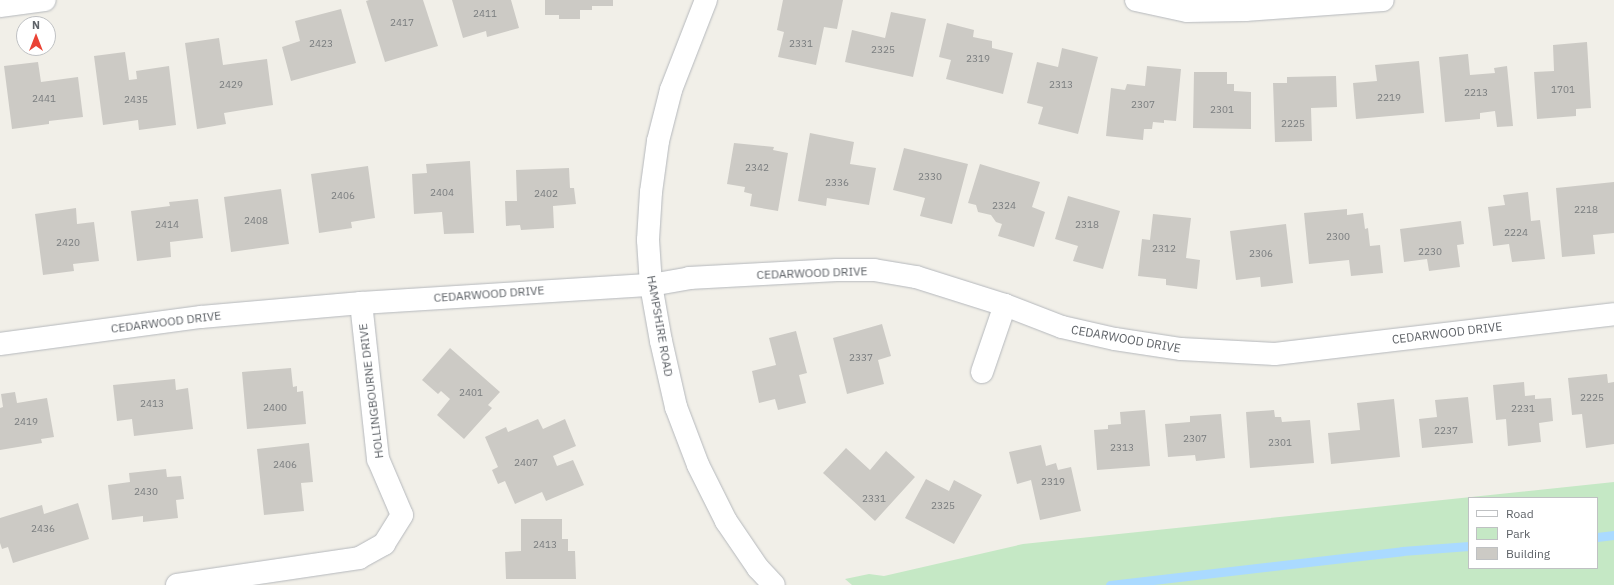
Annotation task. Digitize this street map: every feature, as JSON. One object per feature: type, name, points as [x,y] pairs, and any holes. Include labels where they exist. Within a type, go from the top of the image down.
[{"type":"street","points":[[0,6],[45,0]]},
{"type":"street","name":"HAMPSHIRE ROAD","points":[[706,0],[671,90],[658,141],[651,192],[648,240],[651,284],[661,341],[676,407],[698,465],[726,522],[758,568],[774,585]]},
{"type":"street","points":[[1136,0],[1187,11],[1245,10],[1383,0]]},
{"type":"street","name":"CEDARWOOD DRIVE","points":[[0,344],[201,317],[361,303],[651,284],[696,278],[838,270],[874,270],[916,277],[1005,305],[1062,327],[1115,339],[1181,349],[1274,354],[1614,314]]},
{"type":"street","name":"HOLLINGBOURNE DRIVE","points":[[177,585],[359,558],[384,544],[402,515],[378,459],[361,303]]},
{"type":"street","points":[[982,372],[1005,305]]},
{"type":"green space","points":[[1614,482],[1614,585],[852,585],[845,579],[869,574],[884,576],[1023,544],[1468,497],[1468,569],[1598,569],[1598,497],[1471,497]]},
{"type":"building","points":[[423,0],[438,46],[385,62],[366,1]]},
{"type":"building","points":[[452,0],[511,0],[519,28],[487,37],[486,31],[463,38]]},
{"type":"building","points":[[545,0],[613,0],[613,6],[592,6],[592,10],[580,10],[580,19],[559,19],[559,15],[545,15]]},
{"type":"building","points":[[783,0],[843,0],[837,29],[824,27],[816,65],[778,57],[784,32],[777,30]]},
{"type":"building","points":[[341,9],[356,63],[291,81],[282,47],[300,41],[295,21]]},
{"type":"building","points":[[891,12],[926,19],[913,77],[845,62],[852,30],[885,38]]},
{"type":"building","points":[[947,23],[974,30],[973,37],[992,41],[992,48],[1013,53],[1003,94],[946,79],[951,60],[939,57]]},
{"type":"building","points":[[219,38],[223,65],[267,59],[273,105],[224,113],[226,124],[197,129],[185,43]]},
{"type":"building","points":[[1587,42],[1591,108],[1576,109],[1576,116],[1537,119],[1534,72],[1554,71],[1553,45]]},
{"type":"building","points":[[1062,48],[1098,57],[1078,134],[1038,124],[1043,107],[1027,103],[1037,62],[1058,67]]},
{"type":"building","points":[[125,52],[129,80],[137,79],[136,71],[169,66],[176,125],[139,130],[138,120],[103,125],[94,56]]},
{"type":"building","points":[[1468,54],[1470,75],[1495,73],[1494,68],[1507,66],[1513,126],[1497,127],[1495,111],[1480,113],[1480,119],[1445,122],[1439,57]]},
{"type":"building","points":[[1419,61],[1424,113],[1356,119],[1353,83],[1377,81],[1375,65]]},
{"type":"building","points":[[38,62],[41,82],[78,77],[83,117],[49,121],[49,124],[12,129],[4,66]]},
{"type":"building","points":[[1147,66],[1181,69],[1176,121],[1164,120],[1164,123],[1153,122],[1152,129],[1144,129],[1143,140],[1106,136],[1111,88],[1125,90],[1127,84],[1145,86]]},
{"type":"building","points":[[1194,72],[1227,72],[1227,84],[1234,84],[1234,91],[1251,92],[1251,129],[1193,128]]},
{"type":"building","points":[[1336,76],[1337,107],[1311,108],[1312,141],[1275,142],[1273,83],[1287,83],[1287,77]]},
{"type":"building","points":[[810,133],[854,142],[850,164],[876,168],[869,205],[827,198],[826,206],[798,201]]},
{"type":"building","points":[[734,143],[774,147],[773,150],[788,153],[778,211],[750,206],[752,194],[744,192],[745,187],[727,184]]},
{"type":"building","points":[[904,148],[968,164],[952,224],[920,216],[925,198],[893,190]]},
{"type":"building","points":[[470,161],[474,233],[444,234],[442,212],[414,214],[412,174],[427,173],[426,164]]},
{"type":"building","points":[[980,164],[1040,182],[1032,207],[1045,212],[1034,247],[998,236],[1002,224],[996,222],[991,215],[978,212],[976,205],[968,203]]},
{"type":"building","points":[[368,166],[375,218],[351,222],[352,228],[319,233],[311,174]]},
{"type":"building","points":[[569,168],[570,188],[574,188],[576,204],[553,206],[554,228],[521,230],[520,225],[506,226],[505,201],[517,201],[516,170]]},
{"type":"building","points":[[1614,182],[1614,233],[1593,235],[1595,254],[1562,257],[1556,188]]},
{"type":"building","points":[[281,189],[289,244],[231,252],[224,197]]},
{"type":"building","points":[[1528,192],[1531,221],[1540,220],[1545,259],[1512,262],[1509,244],[1493,246],[1488,207],[1505,205],[1503,195]]},
{"type":"building","points":[[1068,196],[1120,211],[1103,269],[1073,261],[1078,246],[1055,239]]},
{"type":"building","points":[[198,199],[203,238],[170,242],[171,257],[137,261],[131,211],[170,206],[169,202]]},
{"type":"building","points":[[76,208],[77,224],[94,222],[99,261],[73,264],[74,271],[43,275],[35,214]]},
{"type":"building","points":[[1347,209],[1347,215],[1363,213],[1365,229],[1368,228],[1370,246],[1380,245],[1383,273],[1351,276],[1349,260],[1309,264],[1304,213]]},
{"type":"building","points":[[1153,214],[1191,218],[1186,258],[1200,260],[1197,289],[1166,285],[1166,279],[1138,276],[1142,239],[1150,240]]},
{"type":"building","points":[[1461,221],[1464,244],[1457,245],[1460,267],[1429,271],[1427,259],[1404,262],[1400,229]]},
{"type":"building","points":[[1286,224],[1293,283],[1261,287],[1260,277],[1236,280],[1230,231]]},
{"type":"building","points":[[882,324],[891,356],[878,360],[884,384],[847,394],[833,338]]},
{"type":"building","points":[[796,331],[807,373],[799,375],[806,403],[778,410],[775,399],[759,403],[752,371],[776,365],[769,338]]},
{"type":"building","points":[[450,348],[500,392],[488,405],[492,408],[464,439],[437,415],[450,399],[441,391],[438,394],[422,380]]},
{"type":"building","points":[[291,368],[293,387],[297,386],[297,392],[303,391],[306,424],[247,429],[242,372]]},
{"type":"building","points":[[1607,374],[1608,383],[1614,382],[1614,444],[1586,448],[1582,414],[1572,415],[1568,378]]},
{"type":"building","points":[[175,379],[176,390],[188,388],[193,429],[134,436],[132,419],[117,421],[113,385]]},
{"type":"building","points":[[1524,382],[1525,396],[1535,395],[1535,399],[1551,398],[1553,421],[1539,423],[1541,442],[1508,446],[1506,419],[1496,420],[1493,385]]},
{"type":"building","points":[[15,392],[17,403],[47,398],[54,437],[41,439],[42,443],[0,450],[0,408],[3,407],[1,394]]},
{"type":"building","points":[[1468,397],[1473,443],[1422,448],[1419,419],[1437,417],[1435,400]]},
{"type":"building","points":[[1394,399],[1400,457],[1331,464],[1328,433],[1360,430],[1357,403]]},
{"type":"building","points":[[1145,410],[1150,466],[1097,470],[1094,430],[1108,429],[1108,425],[1121,424],[1120,412]]},
{"type":"building","points":[[1274,410],[1275,417],[1281,417],[1282,422],[1310,420],[1314,463],[1250,468],[1246,412]]},
{"type":"building","points":[[1221,414],[1225,458],[1196,461],[1195,455],[1168,457],[1165,424],[1190,422],[1190,416]]},
{"type":"building","points":[[538,419],[543,429],[565,419],[576,446],[553,456],[557,466],[573,460],[584,485],[546,501],[542,492],[515,504],[505,481],[498,484],[492,470],[498,467],[485,437],[506,427],[508,432]]},
{"type":"building","points":[[309,443],[313,482],[301,483],[304,511],[264,515],[257,449]]},
{"type":"building","points":[[1041,445],[1046,466],[1056,463],[1058,470],[1071,467],[1081,511],[1040,520],[1031,480],[1017,484],[1009,452]]},
{"type":"building","points":[[846,448],[870,470],[886,451],[915,477],[875,521],[823,473]]},
{"type":"building","points":[[166,469],[167,477],[181,476],[184,499],[176,500],[178,518],[143,522],[143,516],[112,520],[108,485],[130,482],[129,473]]},
{"type":"building","points":[[926,479],[949,491],[954,480],[982,495],[954,544],[905,518]]},
{"type":"building","points":[[78,503],[89,539],[13,563],[8,547],[2,549],[0,543],[0,518],[42,505],[44,514]]},
{"type":"building","points":[[521,519],[562,519],[562,539],[568,539],[568,551],[575,551],[576,579],[506,579],[505,552],[521,551]]},
{"type":"waterway","points":[[1598,537],[1614,535]]},
{"type":"waterway","points":[[1110,585],[1402,551],[1468,546]]}]
